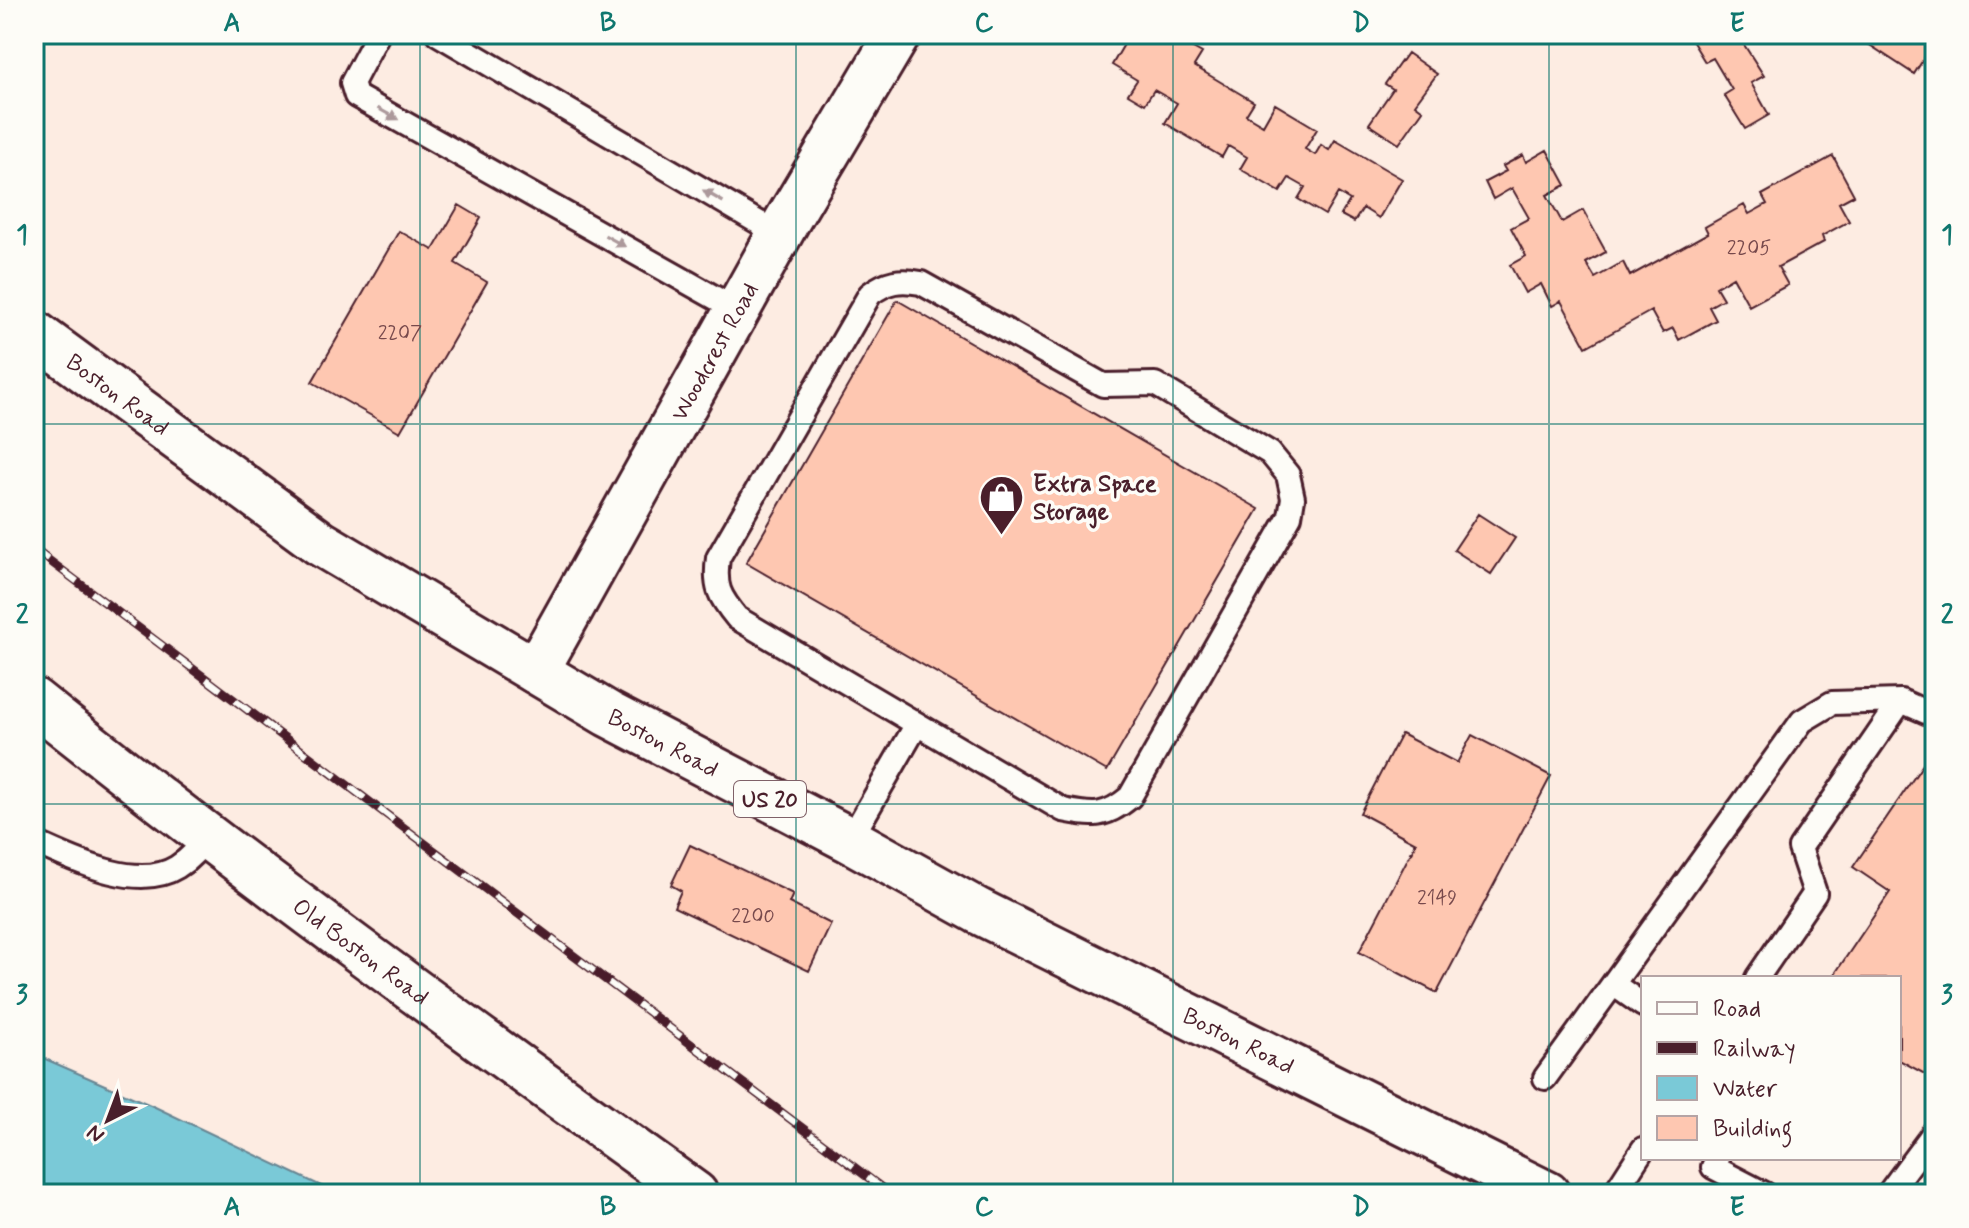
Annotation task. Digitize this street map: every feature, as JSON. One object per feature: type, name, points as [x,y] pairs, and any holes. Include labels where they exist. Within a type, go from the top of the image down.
[{"type":"main road","name":"Woodcrest Road","points":[[536,671],[737,310],[898,34]]},
{"type":"main road","name":"Boston Road","points":[[34,333],[320,543],[608,714],[850,840],[978,911],[1547,1194]]},
{"type":"main road","name":"Old Boston Road","points":[[34,701],[207,837],[695,1194]]},
{"type":"lane","points":[[378,34],[352,83],[356,96],[737,310]]},
{"type":"lane","points":[[438,34],[780,235]]},
{"type":"lane","points":[[903,280],[921,283],[1103,385],[1155,384],[1270,453],[1288,475],[1293,498],[1290,516],[1130,797],[1114,811],[1089,815],[1063,810],[917,724],[737,618],[722,600],[715,579],[718,558],[870,294],[884,284],[903,280]]},
{"type":"lane","points":[[1545,1078],[1802,721],[1832,703],[1901,701],[1935,716]]},
{"type":"lane","points":[[1758,976],[1815,893],[1800,848],[1901,701]]},
{"type":"lane","points":[[850,840],[917,724]]},
{"type":"lane","points":[[34,842],[104,871],[158,875],[174,869],[193,855],[207,837]]},
{"type":"lane","points":[[1613,984],[1641,1004]]},
{"type":"lane","points":[[1888,1194],[1906,1154],[1935,1131]]},
{"type":"lane","points":[[1614,1194],[1641,1152]]},
{"type":"lane","points":[[1715,1162],[1765,1194]]},
{"type":"water","points":[[34,1054],[155,1107],[338,1194],[34,1194]]},
{"type":"building","points":[[1130,34],[1179,34],[1177,39],[1202,53],[1194,66],[1254,102],[1246,115],[1263,125],[1275,104],[1317,129],[1305,149],[1315,155],[1321,145],[1329,150],[1335,140],[1402,179],[1379,218],[1363,208],[1354,222],[1341,215],[1350,200],[1338,193],[1325,215],[1298,199],[1305,187],[1289,178],[1280,192],[1240,169],[1247,157],[1228,146],[1222,157],[1165,123],[1177,103],[1154,90],[1145,104],[1128,94],[1137,80],[1112,65]]},
{"type":"building","points":[[1688,34],[1731,34],[1736,43],[1741,40],[1764,76],[1751,83],[1769,115],[1745,129],[1724,95],[1732,90],[1713,58],[1705,62]]},
{"type":"building","points":[[1853,34],[1935,34],[1935,41],[1914,74]]},
{"type":"building","points":[[1407,53],[1437,74],[1415,104],[1423,110],[1399,144],[1369,124],[1393,89],[1385,84]]},
{"type":"building","points":[[1547,150],[1566,185],[1547,195],[1562,222],[1583,210],[1606,252],[1586,263],[1595,278],[1623,262],[1630,276],[1708,233],[1705,227],[1744,205],[1749,214],[1767,204],[1762,195],[1833,156],[1854,195],[1839,203],[1849,221],[1822,236],[1824,242],[1778,267],[1788,285],[1749,306],[1733,277],[1716,287],[1723,299],[1709,307],[1716,320],[1679,340],[1673,328],[1663,333],[1651,311],[1586,347],[1561,301],[1552,306],[1541,284],[1525,293],[1510,265],[1526,256],[1511,228],[1529,218],[1512,188],[1493,199],[1485,182],[1506,171],[1503,166],[1523,155],[1526,162]]},
{"type":"building","points":[[459,205],[481,218],[455,263],[487,282],[400,432],[312,382],[399,231],[433,250]]},
{"type":"building","name":"Extra Space Storage","points":[[897,300],[1259,509],[1107,771],[746,563]]},
{"type":"building","points":[[1478,514],[1515,538],[1491,574],[1454,550]]},
{"type":"building","points":[[1401,734],[1457,763],[1472,735],[1551,776],[1437,993],[1359,952],[1416,843],[1360,813]]},
{"type":"building","points":[[1926,760],[1935,766],[1935,1072],[1930,1074],[1901,1061],[1901,976],[1833,976],[1890,892],[1853,867]]},
{"type":"building","points":[[690,845],[793,894],[789,903],[831,924],[809,971],[674,907],[681,891],[671,885]]},
{"type":"railway","points":[[34,549],[890,1194]]},
{"type":"place","name":"Extra Space Storage","points":[[1002,536]]}]
